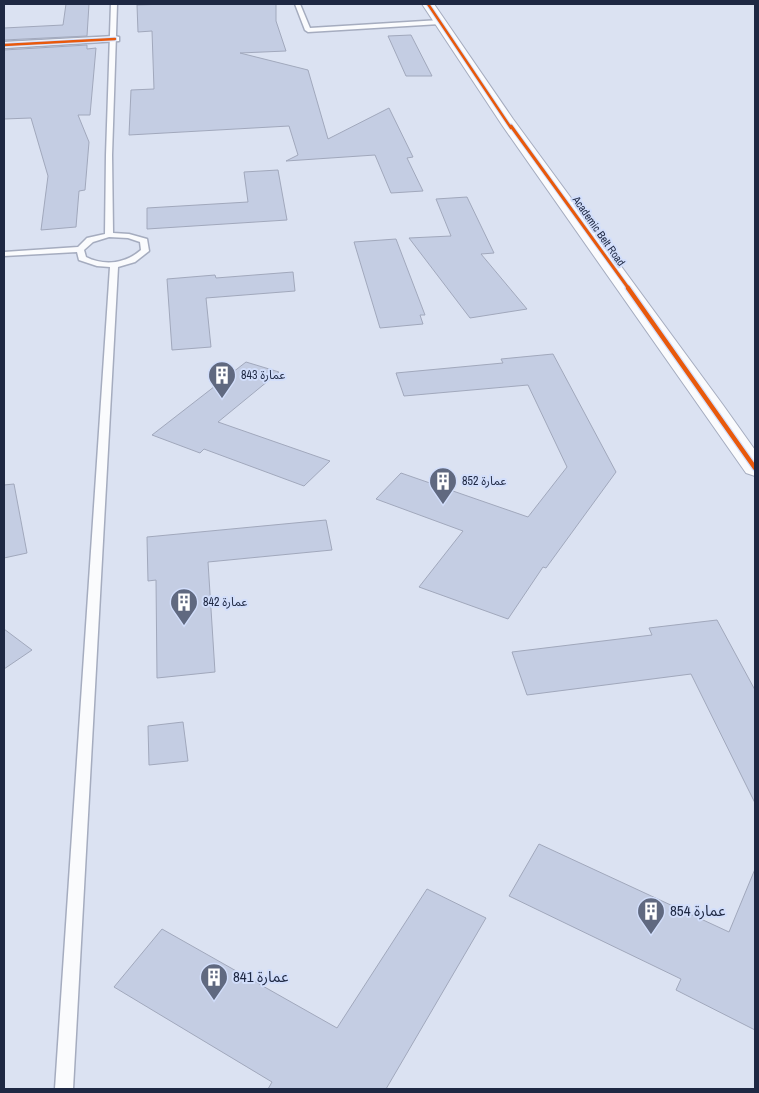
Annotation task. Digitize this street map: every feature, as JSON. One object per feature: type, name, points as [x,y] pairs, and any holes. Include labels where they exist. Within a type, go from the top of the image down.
[{"type":"street","name":"Academic Belt Road","points":[[428,4],[441,13],[755,447]]},
{"type":"street","name":"Academic Belt Road","points":[[441,13],[755,468]]},
{"type":"street","points":[[4,45],[115,40]]},
{"type":"lane","points":[[109,235],[109,155],[115,40],[114,4]]},
{"type":"lane","points":[[297,4],[308,30],[441,13]]},
{"type":"lane","points":[[4,254],[80,249],[90,240],[109,235],[129,236],[144,241],[146,246],[141,255],[114,264],[87,261],[82,258],[80,249]]},
{"type":"lane","points":[[64,1089],[114,264]]},
{"type":"building","points":[[66,4],[89,4],[87,36],[4,40],[4,28],[63,25]]},
{"type":"building","points":[[276,4],[276,21],[286,51],[240,53],[308,70],[328,139],[389,108],[413,157],[407,158],[423,191],[391,193],[375,155],[286,161],[298,155],[289,126],[129,135],[131,90],[154,89],[152,31],[138,32],[137,5]]},
{"type":"building","points":[[411,35],[432,76],[406,76],[388,36]]},
{"type":"building","points":[[87,45],[87,49],[96,48],[90,115],[78,115],[89,142],[85,190],[79,191],[76,227],[41,230],[48,176],[31,118],[4,119],[4,50]]},
{"type":"building","points":[[278,170],[287,220],[147,229],[147,208],[248,202],[244,172]]},
{"type":"building","points":[[467,197],[494,253],[481,254],[527,309],[470,318],[409,238],[451,236],[436,199]]},
{"type":"building","points":[[396,239],[425,315],[420,315],[423,324],[380,328],[354,242]]},
{"type":"building","points":[[293,272],[295,291],[206,298],[211,347],[172,350],[167,279],[215,275],[216,278]]},
{"type":"building","points":[[553,354],[616,472],[546,568],[543,567],[508,619],[419,587],[463,531],[376,499],[401,473],[528,517],[567,467],[528,385],[404,396],[396,373],[503,363],[501,359]]},
{"type":"building","name":"عمارة 843","points":[[246,362],[279,372],[218,422],[330,461],[304,486],[204,449],[200,453],[152,435]]},
{"type":"building","points":[[14,484],[27,553],[4,558],[4,485]]},
{"type":"building","name":"عمارة 842","points":[[326,520],[332,550],[208,562],[215,672],[157,678],[156,580],[148,581],[147,537]]},
{"type":"building","points":[[717,620],[755,690],[755,803],[691,674],[527,695],[512,652],[652,635],[649,628]]},
{"type":"building","points":[[4,629],[32,650],[4,669]]},
{"type":"building","points":[[183,722],[188,761],[149,765],[148,726]]},
{"type":"building","name":"عمارة 854","points":[[539,844],[729,932],[755,869],[755,1030],[676,990],[681,979],[509,896]]},
{"type":"building","name":"عمارة 841","points":[[427,889],[486,918],[386,1089],[268,1089],[272,1082],[114,987],[162,929],[337,1028]]},
{"type":"cycle path","points":[[428,4],[507,122],[674,352],[755,468]]},
{"type":"cycle path","points":[[4,45],[115,39]]},
{"type":"place","name":"عمارة 843","points":[[222,399]]},
{"type":"place","name":"عمارة 852","points":[[443,505]]},
{"type":"place","name":"عمارة 842","points":[[184,626]]},
{"type":"place","name":"عمارة 854","points":[[651,935]]},
{"type":"place","name":"عمارة 841","points":[[214,1001]]}]
